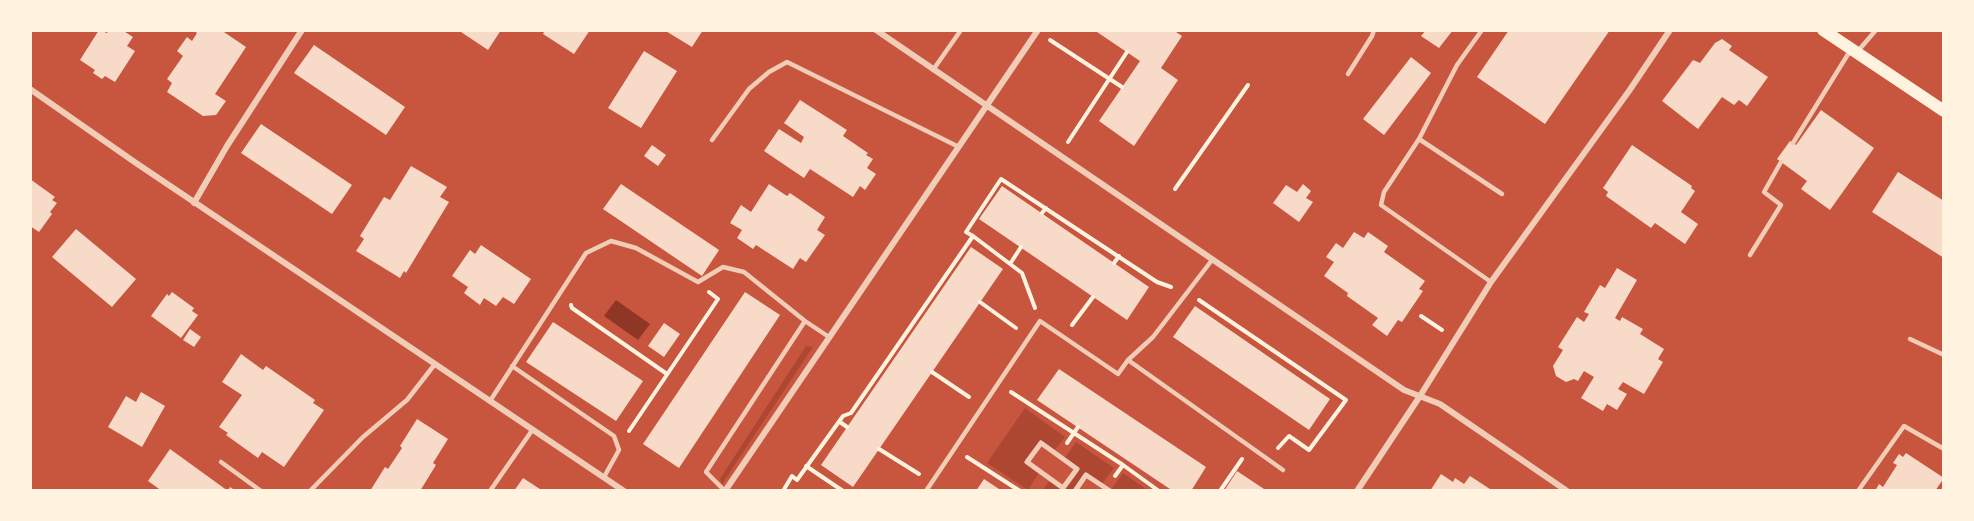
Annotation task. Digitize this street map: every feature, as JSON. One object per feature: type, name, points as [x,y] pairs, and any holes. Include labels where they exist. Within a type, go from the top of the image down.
[{"type":"main road","points":[[1823,30],[1944,111]]},
{"type":"street","points":[[195,203],[227,146],[302,30]]},
{"type":"street","points":[[876,30],[1404,390],[1444,407],[1567,491]]},
{"type":"street","points":[[1357,491],[1491,282],[1629,91],[1670,30]]},
{"type":"street","points":[[725,491],[1037,31]]},
{"type":"street","points":[[30,89],[195,203],[624,491]]},
{"type":"street","points":[[1041,443],[1077,469],[1063,488],[1027,462],[1041,443]]},
{"type":"street","points":[[1075,491],[1086,475],[1108,490]]},
{"type":"lane","points":[[933,70],[961,30]]},
{"type":"lane","points":[[1348,74],[1374,30]]},
{"type":"lane","points":[[1482,30],[1457,65],[1419,139],[1384,192],[1381,205],[1491,282]]},
{"type":"lane","points":[[1793,143],[1854,51],[1875,30]]},
{"type":"lane","points":[[712,140],[749,89],[769,72],[787,62],[959,147]]},
{"type":"lane","points":[[1419,139],[1502,194]]},
{"type":"lane","points":[[1750,255],[1781,205],[1764,192],[1781,162]]},
{"type":"lane","points":[[490,401],[586,253],[611,241],[636,248],[698,282],[723,267],[744,272],[829,337]]},
{"type":"lane","points":[[926,491],[1040,321],[1118,374],[1128,360],[1153,337],[1212,260]]},
{"type":"lane","points":[[725,491],[706,472],[806,321]]},
{"type":"lane","points":[[1910,339],[1944,355]]},
{"type":"lane","points":[[1128,360],[1283,470]]},
{"type":"lane","points":[[310,491],[363,437],[407,400],[435,364]]},
{"type":"lane","points":[[512,366],[614,436],[619,450],[604,477]]},
{"type":"lane","points":[[1858,491],[1904,426],[1944,449]]},
{"type":"lane","points":[[490,491],[533,429]]},
{"type":"lane","points":[[221,462],[261,491]]},
{"type":"path","points":[[1037,31],[1122,87]]},
{"type":"path","points":[[1059,156],[1128,52]]},
{"type":"path","points":[[1175,189],[1248,85]]},
{"type":"path","points":[[1040,321],[1022,273],[966,232],[1001,179],[1157,282],[1187,293],[1346,400],[1309,450],[1289,436],[1268,459]]},
{"type":"path","points":[[1042,213],[1046,208]]},
{"type":"path","points":[[783,491],[792,476],[797,480],[843,416],[851,413],[898,349],[974,236]]},
{"type":"path","points":[[1010,264],[1021,247]]},
{"type":"path","points":[[1114,263],[1119,256]]},
{"type":"path","points":[[617,445],[626,436],[718,299],[698,282]]},
{"type":"path","points":[[568,283],[572,308],[668,374]]},
{"type":"path","points":[[1063,337],[1093,297]]},
{"type":"path","points":[[980,302],[1029,337]]},
{"type":"path","points":[[1421,316],[1443,330]]},
{"type":"path","points":[[932,372],[982,406]]},
{"type":"path","points":[[998,383],[1159,491]]},
{"type":"path","points":[[840,422],[848,427]]},
{"type":"path","points":[[1220,491],[1250,446]]},
{"type":"path","points":[[879,449],[932,483]]},
{"type":"path","points":[[954,449],[1020,491]]},
{"type":"path","points":[[1108,490],[1122,465]]},
{"type":"path","points":[[806,466],[843,491]]},
{"type":"shaded area","points":[[616,300],[650,324],[638,340],[604,316]]},
{"type":"shaded area","points":[[806,346],[813,347],[722,484],[720,479]]},
{"type":"shaded area","points":[[1025,408],[1065,437],[1053,452],[1041,443],[1028,462],[1040,471],[1028,490],[987,463]]},
{"type":"shaded area","points":[[1076,442],[1114,468],[1101,485],[1086,475],[1075,491],[1042,491],[1051,479],[1063,488],[1077,469],[1064,459]]},
{"type":"shaded area","points":[[1123,473],[1149,491],[1110,491]]},
{"type":"building","points":[[99,30],[107,33],[109,30],[122,30],[133,37],[127,46],[135,51],[115,82],[105,76],[102,79],[93,73],[95,70],[80,60]]},
{"type":"building","points":[[193,30],[221,30],[246,47],[215,94],[226,101],[216,115],[203,116],[167,92],[172,83],[167,79],[183,56],[177,51],[187,37],[192,41],[197,33]]},
{"type":"building","points":[[458,30],[501,30],[488,50]]},
{"type":"building","points":[[545,30],[590,30],[574,54],[543,34]]},
{"type":"building","points":[[664,30],[703,30],[692,47]]},
{"type":"building","points":[[1094,30],[1173,30],[1182,36],[1161,68],[1178,80],[1134,146],[1099,121],[1140,61]]},
{"type":"building","points":[[1426,30],[1453,30],[1439,48],[1421,36]]},
{"type":"building","points":[[1509,30],[1610,30],[1545,124],[1477,77]]},
{"type":"building","points":[[1722,39],[1732,46],[1729,50],[1768,77],[1747,106],[1739,100],[1734,105],[1722,97],[1698,129],[1662,101],[1693,60],[1700,63],[1715,43]]},
{"type":"building","points":[[314,45],[405,107],[386,135],[294,73]]},
{"type":"building","points":[[644,51],[677,71],[641,128],[608,108]]},
{"type":"building","points":[[1411,57],[1431,73],[1384,135],[1363,119]]},
{"type":"building","points":[[800,100],[847,130],[843,136],[873,159],[867,168],[876,174],[865,190],[860,186],[853,197],[810,169],[804,178],[764,151],[779,129],[801,143],[804,137],[784,123]]},
{"type":"building","points":[[1821,110],[1874,148],[1830,210],[1801,189],[1807,181],[1777,159],[1790,141],[1796,145]]},
{"type":"building","points":[[261,124],[352,185],[332,214],[241,153]]},
{"type":"building","points":[[652,145],[666,155],[658,166],[644,156]]},
{"type":"building","points":[[1632,145],[1692,186],[1691,188],[1695,191],[1681,212],[1698,224],[1685,244],[1655,223],[1651,228],[1606,196],[1608,192],[1603,188]]},
{"type":"building","points":[[411,166],[447,187],[440,197],[449,202],[406,273],[404,271],[400,278],[356,251],[364,239],[360,236],[384,197],[390,200]]},
{"type":"building","points":[[1898,172],[1944,201],[1944,258],[1872,212]]},
{"type":"building","points":[[30,179],[55,197],[52,200],[57,203],[39,232],[30,226]]},
{"type":"building","points":[[621,184],[719,250],[702,276],[603,209]]},
{"type":"building","points":[[769,184],[787,196],[790,193],[825,217],[817,230],[825,235],[806,262],[800,258],[793,269],[756,245],[753,249],[737,238],[742,230],[730,223],[741,205],[751,212]]},
{"type":"building","points":[[1303,184],[1311,191],[1306,198],[1313,202],[1299,222],[1273,203],[1286,185],[1297,192]]},
{"type":"building","points":[[1002,186],[1149,287],[1127,320],[979,219]]},
{"type":"building","points":[[76,229],[136,279],[112,307],[52,257]]},
{"type":"building","points":[[1354,232],[1364,238],[1368,232],[1388,246],[1384,252],[1425,281],[1419,289],[1423,291],[1402,322],[1398,320],[1387,336],[1372,325],[1378,318],[1324,276],[1334,262],[1326,257],[1336,243],[1343,248]]},
{"type":"building","points":[[481,245],[531,279],[514,304],[503,297],[496,306],[484,298],[480,305],[464,293],[468,287],[452,276],[470,250],[475,254]]},
{"type":"building","points":[[971,247],[1003,269],[853,487],[821,465]]},
{"type":"building","points":[[1617,268],[1637,280],[1615,318],[1620,321],[1622,317],[1643,329],[1640,334],[1664,349],[1658,359],[1663,362],[1644,394],[1623,382],[1618,389],[1627,394],[1617,410],[1607,404],[1603,411],[1581,398],[1594,377],[1584,371],[1578,381],[1574,379],[1566,382],[1556,376],[1553,366],[1563,350],[1558,347],[1577,317],[1584,322],[1589,314],[1584,312],[1600,285],[1605,288]]},
{"type":"building","points":[[172,292],[194,308],[192,311],[198,315],[181,338],[151,316],[167,294],[169,296]]},
{"type":"building","points":[[745,292],[780,315],[679,468],[643,444]]},
{"type":"building","points":[[1195,306],[1330,399],[1309,430],[1173,337]]},
{"type":"building","points":[[553,322],[643,381],[616,421],[526,362]]},
{"type":"building","points":[[664,323],[680,334],[664,357],[648,346]]},
{"type":"building","points":[[190,329],[201,337],[194,347],[183,340]]},
{"type":"building","points":[[241,354],[263,370],[266,366],[315,400],[313,403],[324,410],[284,467],[262,452],[258,458],[226,435],[228,433],[219,427],[242,395],[222,382]]},
{"type":"building","points":[[1059,369],[1206,467],[1191,491],[1173,491],[1037,400]]},
{"type":"building","points":[[141,392],[165,406],[142,447],[108,427],[126,396],[136,402]]},
{"type":"building","points":[[417,419],[448,439],[433,463],[436,465],[420,491],[370,491],[385,467],[388,469],[402,448],[400,446]]},
{"type":"building","points":[[170,449],[228,491],[162,491],[148,481]]},
{"type":"building","points":[[1906,453],[1944,478],[1935,491],[1875,491],[1879,484],[1883,487],[1897,465],[1893,463],[1899,454],[1903,457]]},
{"type":"building","points":[[1237,471],[1267,491],[1224,491]]},
{"type":"building","points":[[1441,474],[1453,482],[1455,478],[1464,484],[1470,476],[1493,491],[1430,491]]},
{"type":"building","points":[[523,478],[543,491],[514,491]]},
{"type":"building","points":[[984,479],[1002,491],[976,491]]}]
